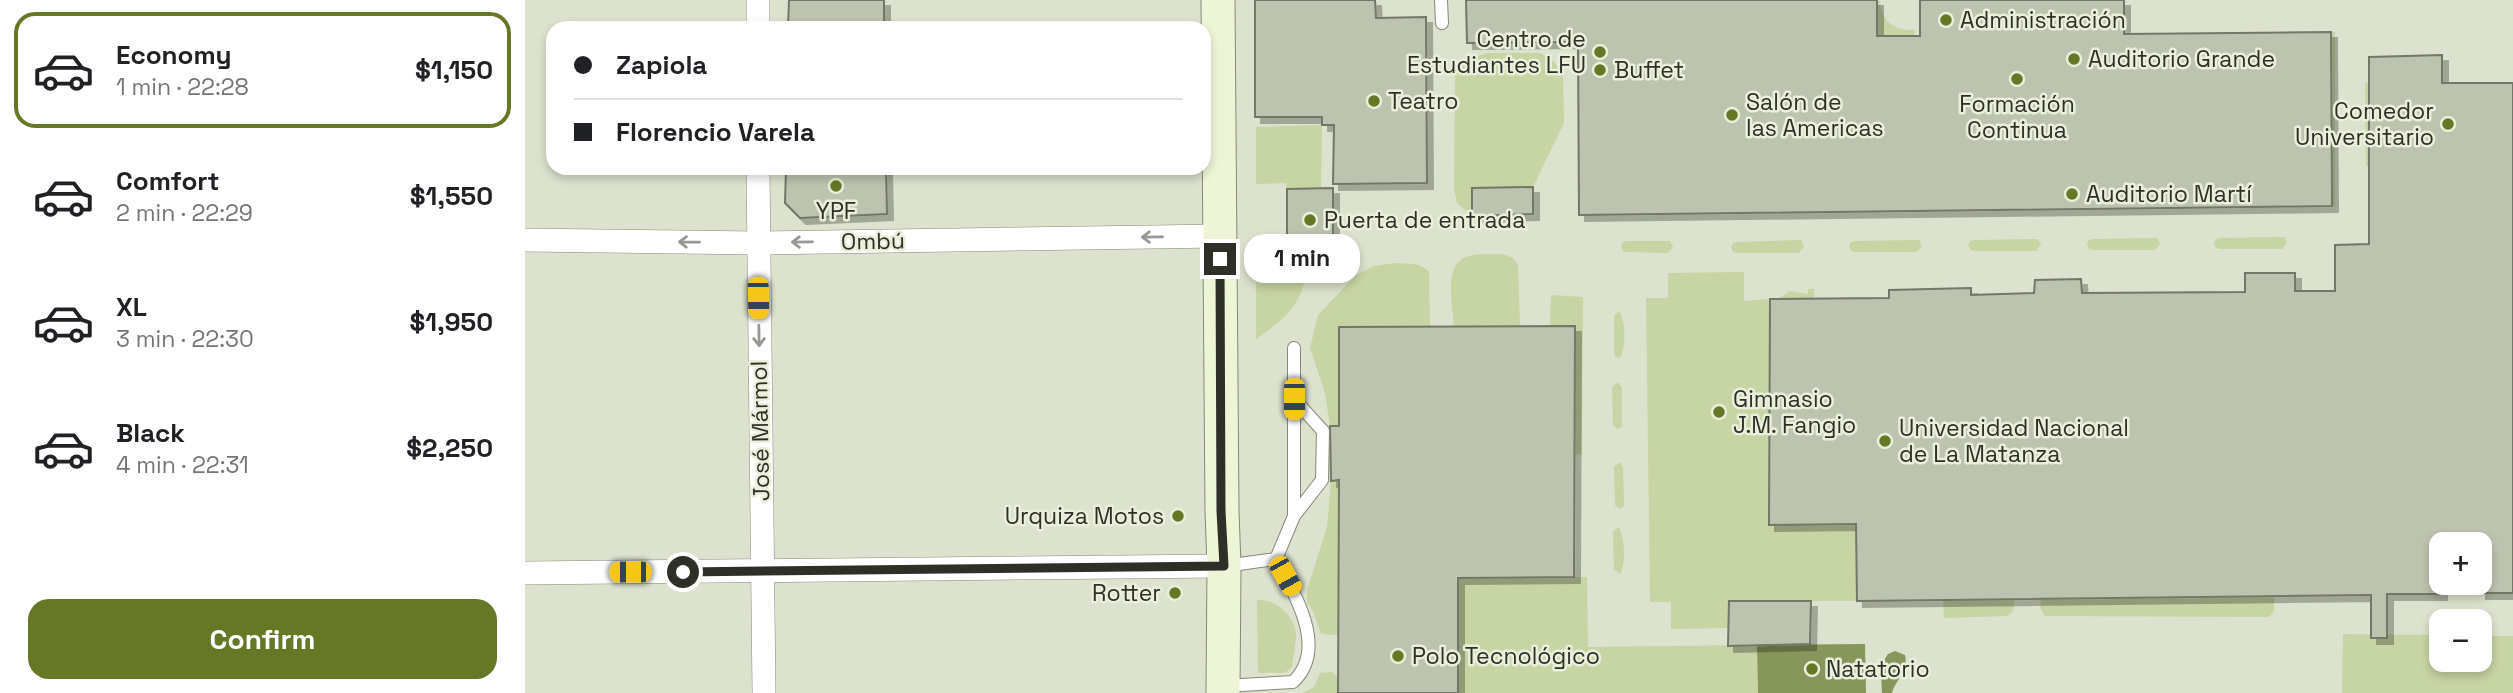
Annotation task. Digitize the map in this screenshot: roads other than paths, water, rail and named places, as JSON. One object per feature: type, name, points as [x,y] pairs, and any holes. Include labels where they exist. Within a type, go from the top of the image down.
[{"type":"main road","points":[[1218,0],[1223,690]]},
{"type":"street","points":[[758,0],[758,21]]},
{"type":"street","name":"José Mármol","points":[[758,175],[764,693]]},
{"type":"street","name":"Ombú","points":[[525,240],[758,243],[1220,236]]},
{"type":"street","points":[[525,573],[1224,566]]},
{"type":"lane","points":[[1441,0],[1442,23]]},
{"type":"lane","points":[[1294,348],[1294,516]]},
{"type":"lane","points":[[1276,559],[1294,516],[1322,480],[1323,431],[1294,399]]},
{"type":"lane","points":[[1224,566],[1276,559]]},
{"type":"lane","points":[[1223,690],[1293,682],[1307,662],[1305,621],[1298,599],[1276,559]]},
{"type":"place","name":"Administración","points":[[1946,20]]},
{"type":"place","name":"Centro de Estudiantes LFU","points":[[1600,52]]},
{"type":"place","name":"Auditorio Grande","points":[[2074,59]]},
{"type":"place","name":"Buffet","points":[[1600,70]]},
{"type":"place","name":"Formación Continua","points":[[2017,79]]},
{"type":"place","name":"Teatro","points":[[1374,101]]},
{"type":"place","name":"Salón de las Americas","points":[[1732,115]]},
{"type":"place","name":"Comedor Universitario","points":[[2448,124]]},
{"type":"place","name":"YPF","points":[[836,186]]},
{"type":"place","name":"Auditorio Martí","points":[[2072,194]]},
{"type":"place","name":"Puerta de entrada","points":[[1310,220]]},
{"type":"place","name":"Gimnasio J.M. Fangio","points":[[1719,412]]},
{"type":"place","name":"Universidad Nacional de La Matanza","points":[[1885,441]]},
{"type":"place","name":"Urquiza Motos","points":[[1178,516]]},
{"type":"place","name":"Rotter","points":[[1175,593]]},
{"type":"place","name":"Polo Tecnológico","points":[[1398,656]]},
{"type":"place","name":"Natatorio","points":[[1812,669]]}]
